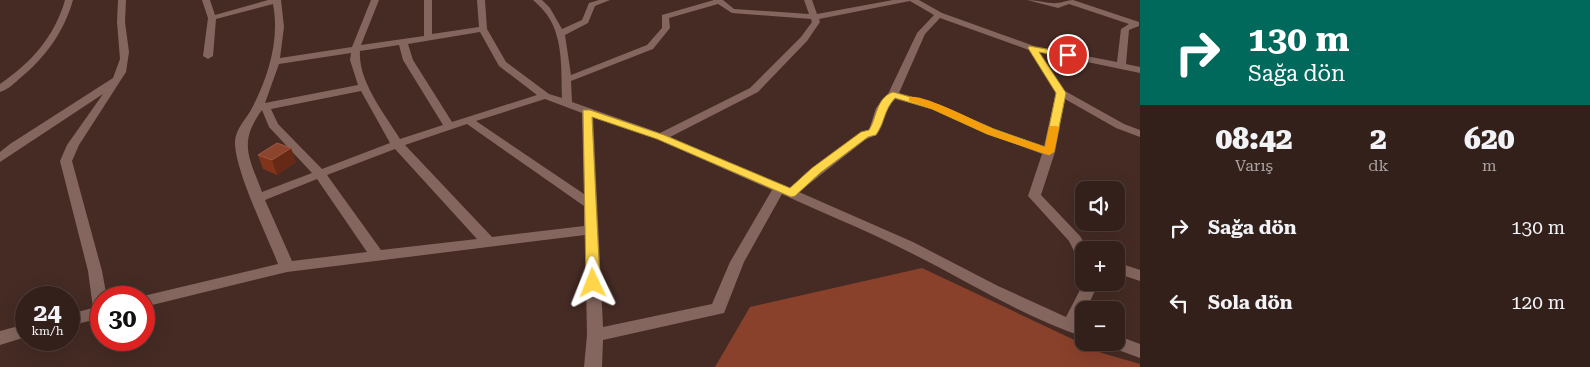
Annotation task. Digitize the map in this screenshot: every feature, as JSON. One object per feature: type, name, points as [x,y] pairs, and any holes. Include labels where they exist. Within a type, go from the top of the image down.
[{"type":"street","points":[[0,89],[37,57],[54,36],[66,14],[69,0]]},
{"type":"street","points":[[97,286],[66,161],[72,145],[117,80],[125,61],[126,49],[121,25],[122,0]]},
{"type":"street","points":[[206,0],[212,18],[208,56]]},
{"type":"street","points":[[212,18],[277,0],[281,32],[274,62],[261,107],[241,138],[247,165],[258,198],[287,267]]},
{"type":"street","points":[[375,0],[356,48],[355,60],[364,87],[398,144],[489,243]]},
{"type":"street","points":[[428,0],[428,38]]},
{"type":"street","points":[[481,0],[483,29],[502,64],[545,96],[661,137],[785,190],[908,245],[993,290],[1075,328]]},
{"type":"street","points":[[537,0],[549,8],[561,33],[567,104]]},
{"type":"street","points":[[561,33],[585,21],[592,5],[606,0]]},
{"type":"street","points":[[661,137],[754,90],[804,39],[816,22],[808,0]]},
{"type":"street","points":[[566,80],[650,47],[666,28],[665,17],[707,2],[719,1],[732,11],[814,17],[899,0]]},
{"type":"street","points":[[913,0],[939,15],[1032,48],[1139,71]]},
{"type":"street","points":[[1031,0],[1058,6],[1069,1],[1139,24]]},
{"type":"street","points":[[595,335],[718,309],[737,262],[785,190],[865,134],[873,132],[878,125],[881,108],[893,94],[921,33],[939,15]]},
{"type":"street","points":[[1121,66],[1125,29],[1139,24]]},
{"type":"street","points":[[274,62],[483,29]]},
{"type":"street","points":[[403,42],[408,60],[449,126]]},
{"type":"street","points":[[1032,48],[1061,93],[1120,126],[1140,134]]},
{"type":"street","points":[[0,158],[22,141],[117,80]]},
{"type":"street","points":[[261,107],[364,87]]},
{"type":"street","points":[[1061,93],[1049,152],[1034,196],[1076,241]]},
{"type":"street","points":[[893,94],[936,107],[990,131],[1049,152]]},
{"type":"street","points":[[258,198],[398,144],[545,96]]},
{"type":"street","points":[[261,107],[273,124],[320,174],[377,255]]},
{"type":"street","points":[[587,112],[595,335],[593,367]]},
{"type":"street","points":[[468,120],[590,204]]},
{"type":"street","points":[[155,298],[287,267],[591,230]]},
{"type":"street","points":[[1125,270],[1140,276]]},
{"type":"street","points":[[0,338],[15,334]]},
{"type":"street","points":[[1125,345],[1140,351]]},
{"type":"shaded area","points":[[922,268],[1075,340],[1075,351],[1098,351],[1140,364],[1140,367],[715,367],[750,307]]},
{"type":"building","points":[[277,143],[291,148],[272,160],[258,155]]},
{"type":"slow traffic","points":[[912,99],[936,107],[990,131],[1049,152],[1054,128]]},
{"type":"route","points":[[593,283],[587,112],[661,137],[791,193],[816,170],[865,134],[873,132],[878,125],[881,108],[893,94],[936,107],[990,131],[1049,152],[1061,93],[1032,48],[1068,55]]}]
